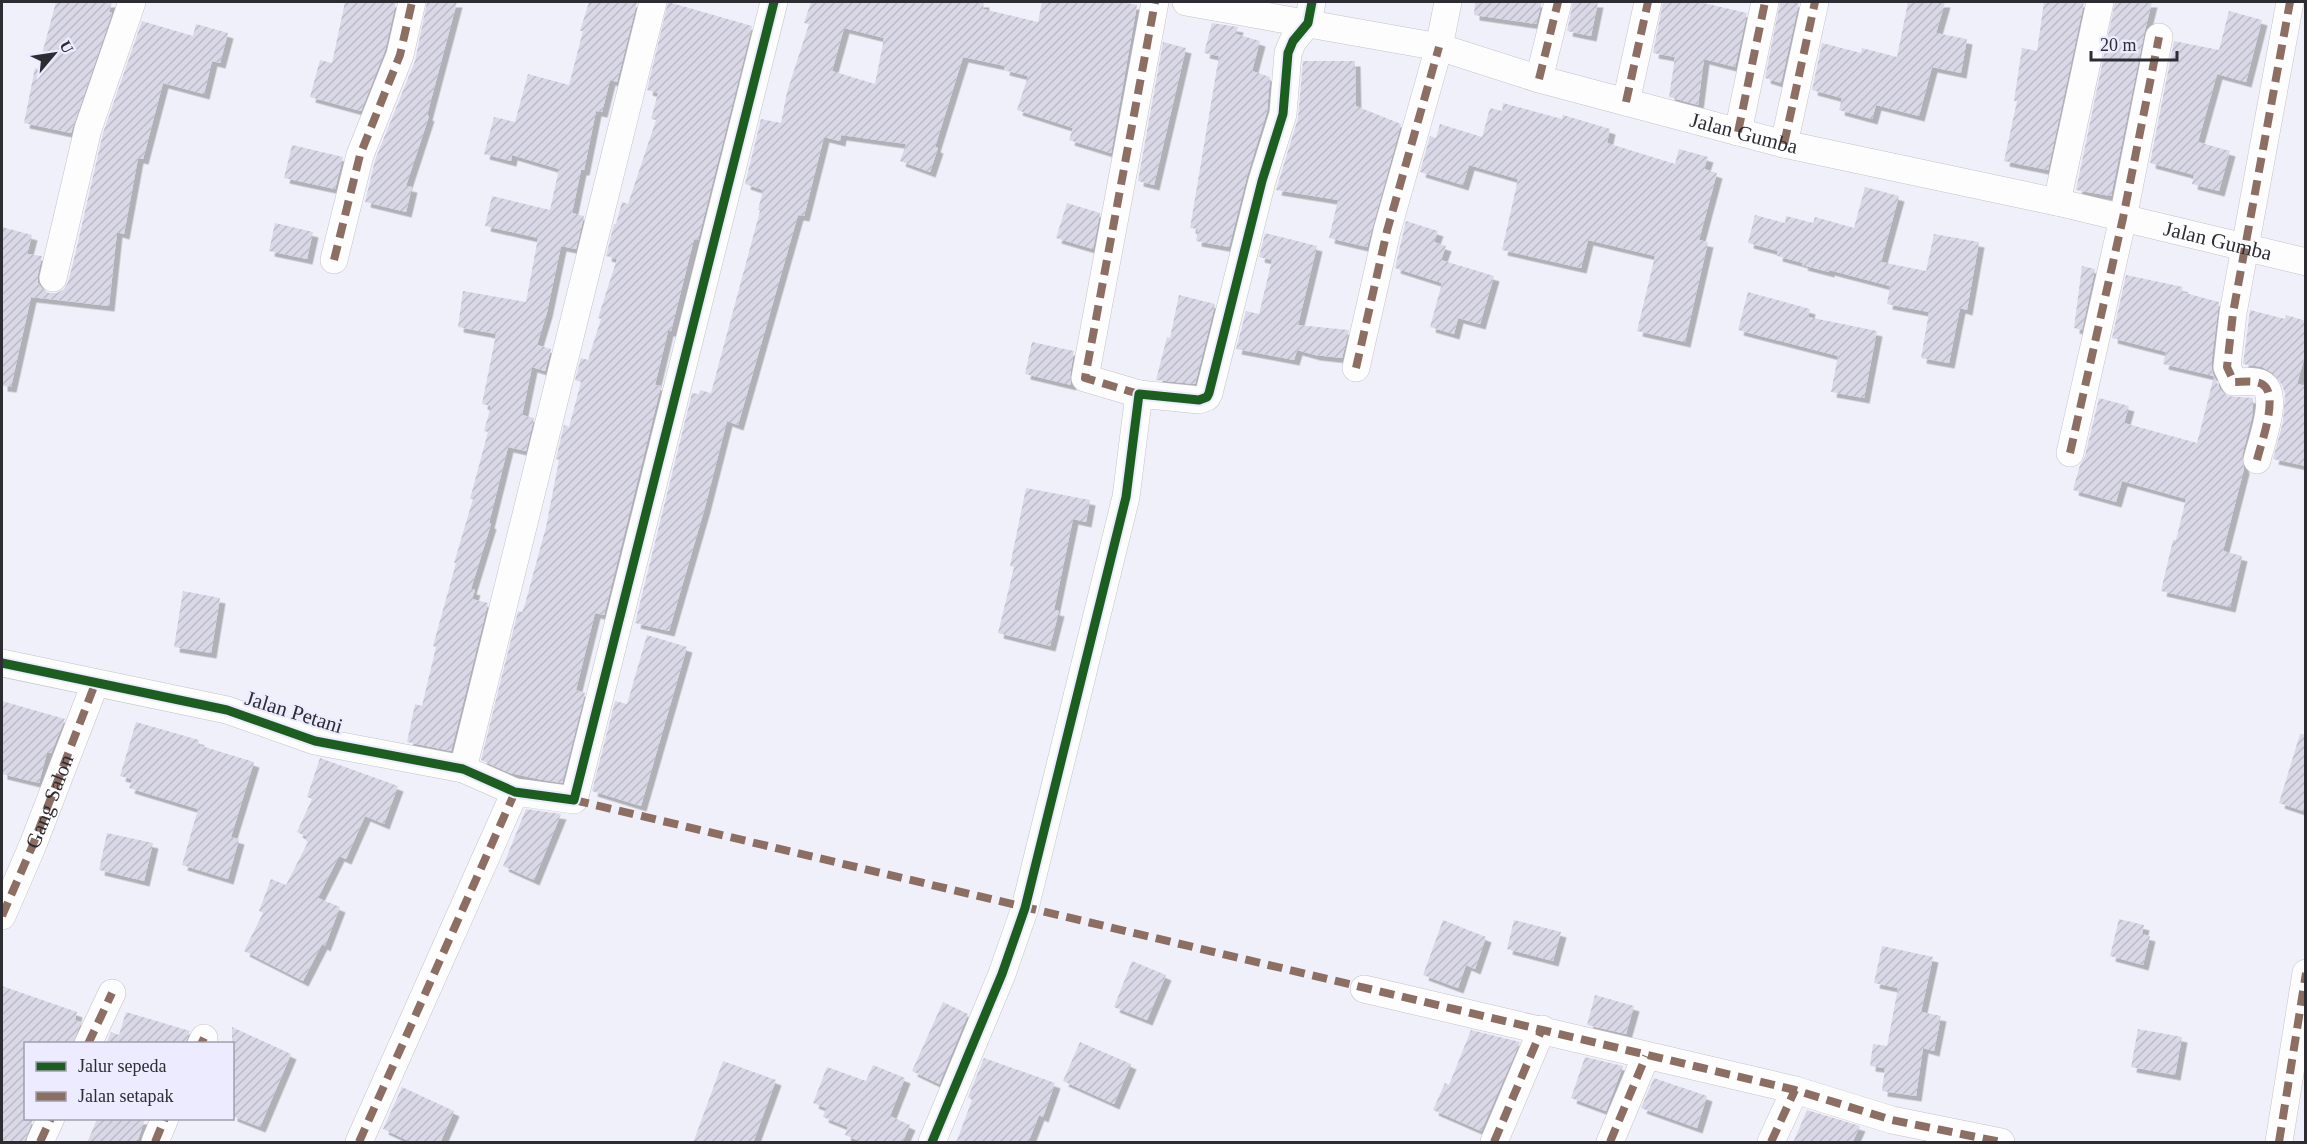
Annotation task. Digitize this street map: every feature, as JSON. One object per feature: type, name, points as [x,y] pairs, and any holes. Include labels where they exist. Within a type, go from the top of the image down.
[{"type":"street","points":[[53,278],[88,129],[132,2]]},
{"type":"street","points":[[334,260],[360,155],[400,55],[412,2]]},
{"type":"street","points":[[463,769],[653,2]]},
{"type":"street","name":"Jalan Petani","points":[[2,663],[226,710],[315,741],[463,769],[515,792],[574,800],[774,2]]},
{"type":"street","points":[[1155,2],[1085,378],[1139,394],[1199,400],[1207,397],[1209,393],[1262,181],[1283,114],[1288,54],[1310,12]]},
{"type":"street","name":"Jalan Gumba","points":[[1189,2],[1310,12],[1439,47],[1539,79],[1784,144],[2057,202],[2306,261]]},
{"type":"street","points":[[1356,368],[1387,231],[1439,47],[1448,2]]},
{"type":"street","points":[[1539,79],[1558,2]]},
{"type":"street","points":[[1626,102],[1648,2]]},
{"type":"street","points":[[1738,132],[1765,2]]},
{"type":"street","points":[[1784,144],[1815,2]]},
{"type":"street","points":[[2057,202],[2100,2]]},
{"type":"street","points":[[2257,460],[2272,401],[2266,386],[2259,382],[2234,382],[2227,367],[2233,312],[2290,2]]},
{"type":"street","points":[[2070,453],[2124,218],[2159,36]]},
{"type":"street","points":[[932,1143],[1002,974],[1025,908],[1126,497],[1139,394]]},
{"type":"street","name":"Gang Salon","points":[[2,916],[32,847],[95,684]]},
{"type":"street","points":[[359,1143],[515,792]]},
{"type":"street","points":[[2279,1143],[2306,973]]},
{"type":"street","points":[[1365,989],[1795,1090],[1892,1120],[1996,1142]]},
{"type":"street","points":[[89,1042],[112,993]]},
{"type":"street","points":[[1494,1143],[1542,1029]]},
{"type":"street","points":[[1610,1143],[1646,1056]]},
{"type":"street","points":[[1771,1143],[1795,1090]]},
{"type":"street","points":[[40,1143],[51,1120]]},
{"type":"street","points":[[154,1143],[165,1120]]},
{"type":"building","points":[[56,2],[112,2],[109,12],[112,13],[71,133],[24,123],[35,68],[38,69]]},
{"type":"building","points":[[345,2],[396,2],[385,50],[361,111],[310,97],[320,60],[332,63]]},
{"type":"building","points":[[427,2],[457,2],[427,115],[429,116],[406,186],[412,187],[406,212],[365,202],[375,160],[415,61]]},
{"type":"building","points":[[589,2],[637,2],[617,82],[610,80],[602,112],[596,111],[584,170],[581,170],[572,213],[584,216],[576,249],[561,246],[547,312],[537,345],[551,349],[545,371],[532,367],[522,415],[534,418],[526,451],[508,447],[489,523],[491,524],[471,589],[475,590],[472,599],[488,603],[451,751],[407,742],[415,704],[422,706],[436,647],[433,646],[473,499],[470,499],[488,432],[484,431],[491,406],[482,404],[496,334],[458,327],[463,291],[526,302],[538,238],[485,226],[492,196],[550,210],[559,169],[512,155],[511,161],[484,154],[494,117],[515,122],[528,74],[569,85],[583,31],[580,31]]},
{"type":"building","points":[[668,2],[752,26],[698,240],[694,239],[671,331],[668,331],[655,385],[661,386],[604,615],[595,613],[576,690],[585,693],[562,783],[510,773],[481,760],[518,611],[522,612],[525,604],[546,527],[559,460],[556,459],[564,425],[569,427],[581,382],[575,380],[581,358],[588,360],[601,319],[598,318],[617,259],[606,256],[614,224],[616,224],[622,202],[628,204],[656,120],[651,119],[658,93],[647,90]]},
{"type":"building","points":[[811,2],[984,2],[983,9],[1038,22],[1042,2],[1122,2],[1137,5],[1111,153],[1069,140],[1073,128],[1017,110],[1028,76],[1004,70],[1005,66],[963,57],[935,147],[938,148],[930,172],[900,161],[906,144],[841,135],[840,141],[824,137],[804,216],[798,215],[738,425],[727,421],[669,631],[635,623],[692,393],[699,394],[700,390],[711,393],[760,211],[758,210],[763,190],[745,184],[761,119],[781,123],[787,92],[809,24],[804,23]],"holes":[[[844,28],[884,38],[875,84],[832,71]]]},
{"type":"building","points":[[1475,2],[1542,2],[1536,24],[1474,15]]},
{"type":"building","points":[[1573,2],[1598,2],[1591,36],[1567,31]]},
{"type":"building","points":[[1663,2],[1699,2],[1747,13],[1735,67],[1704,59],[1698,105],[1669,97],[1675,57],[1653,53]]},
{"type":"building","points":[[1780,2],[1799,2],[1781,83],[1765,78]]},
{"type":"building","points":[[1908,2],[1945,2],[1936,33],[1967,39],[1961,73],[1932,67],[1919,116],[1876,105],[1872,119],[1839,110],[1842,98],[1812,90],[1822,43],[1861,53],[1862,48],[1897,57]]},
{"type":"building","points":[[2044,2],[2084,2],[2048,170],[2004,161],[2017,101],[2014,101],[2022,48],[2037,51]]},
{"type":"building","points":[[2115,2],[2152,2],[2111,196],[2076,190]]},
{"type":"building","points":[[2229,11],[2262,20],[2246,82],[2217,74],[2198,142],[2230,151],[2219,191],[2192,184],[2194,175],[2150,163],[2174,41],[2219,50]]},
{"type":"building","points":[[142,21],[193,36],[196,24],[228,33],[220,63],[212,61],[204,94],[163,83],[143,159],[138,158],[124,234],[117,232],[109,306],[31,297],[11,387],[2,386],[2,227],[32,235],[27,254],[42,256],[38,283],[43,290],[57,293],[64,289],[74,259],[103,133]]},
{"type":"building","points":[[1212,23],[1238,27],[1236,34],[1260,41],[1252,71],[1270,77],[1267,111],[1229,247],[1196,241],[1198,229],[1190,228],[1219,56],[1204,53]]},
{"type":"building","points":[[1163,42],[1186,48],[1154,185],[1138,181]]},
{"type":"building","points":[[1303,61],[1355,61],[1356,106],[1401,124],[1367,247],[1329,238],[1338,200],[1276,190],[1298,118]]},
{"type":"building","points":[[1503,103],[1562,119],[1563,115],[1610,129],[1607,143],[1675,164],[1679,149],[1708,157],[1704,169],[1717,173],[1699,240],[1708,242],[1685,342],[1637,331],[1655,256],[1588,240],[1581,268],[1502,250],[1518,179],[1469,165],[1463,185],[1420,172],[1430,136],[1436,138],[1440,124],[1482,137],[1490,108],[1502,111]]},
{"type":"building","points":[[292,145],[343,157],[335,189],[284,178]]},
{"type":"building","points":[[1865,187],[1899,196],[1881,262],[1926,271],[1934,234],[1979,242],[1967,310],[1960,308],[1949,363],[1921,358],[1929,312],[1887,304],[1890,286],[1802,265],[1803,263],[1777,256],[1778,251],[1748,243],[1755,215],[1785,223],[1786,216],[1813,223],[1815,217],[1854,228]]},
{"type":"building","points":[[1067,203],[1100,213],[1093,249],[1056,238]]},
{"type":"building","points":[[1406,221],[1438,231],[1434,242],[1446,246],[1441,260],[1494,276],[1480,324],[1458,318],[1454,334],[1430,327],[1442,283],[1395,268]]},
{"type":"building","points":[[275,223],[313,232],[307,259],[269,251]]},
{"type":"building","points":[[1265,233],[1317,246],[1298,325],[1349,330],[1342,358],[1297,350],[1294,360],[1236,349],[1246,311],[1259,314],[1272,260],[1259,257]]},
{"type":"building","points":[[2082,266],[2095,269],[2082,330],[2074,328]]},
{"type":"building","points":[[2126,275],[2183,287],[2181,292],[2219,302],[2211,365],[2214,376],[2163,364],[2166,352],[2112,338]]},
{"type":"building","points":[[1748,292],[1810,309],[1808,317],[1877,331],[1864,398],[1831,392],[1838,356],[1738,330]]},
{"type":"building","points":[[1179,295],[1215,304],[1195,384],[1156,380],[1167,337],[1170,338]]},
{"type":"building","points":[[2250,310],[2285,319],[2286,315],[2306,321],[2306,352],[2297,384],[2306,386],[2306,466],[2273,459],[2283,422],[2285,394],[2282,385],[2273,373],[2262,367],[2243,364]]},
{"type":"building","points":[[1032,342],[1074,351],[1070,375],[1071,385],[1025,374]]},
{"type":"building","points":[[2214,376],[2226,396],[2253,398],[2252,417],[2242,456],[2244,469],[2223,551],[2242,556],[2230,607],[2161,591],[2186,499],[2122,481],[2116,502],[2073,490],[2085,456],[2099,398],[2129,406],[2124,423],[2197,443]]},
{"type":"building","points":[[1026,488],[1090,500],[1086,522],[1073,519],[1054,610],[1059,611],[1050,646],[998,633],[1014,567],[1010,566]]},
{"type":"building","points":[[183,591],[220,598],[211,653],[174,647]]},
{"type":"building","points":[[647,635],[687,647],[641,806],[592,791],[615,701],[627,704]]},
{"type":"building","points":[[2,701],[65,719],[51,753],[47,752],[39,783],[2,774]]},
{"type":"building","points":[[136,722],[199,740],[198,745],[254,762],[231,837],[239,839],[228,879],[182,865],[198,809],[129,788],[132,779],[120,776]]},
{"type":"building","points":[[2300,734],[2306,734],[2306,812],[2279,803]]},
{"type":"building","points":[[320,758],[398,786],[384,824],[365,816],[346,859],[339,856],[318,898],[340,907],[325,946],[322,944],[303,981],[244,951],[263,913],[259,911],[271,879],[286,885],[308,842],[307,837],[297,832],[312,799],[307,797]]},
{"type":"building","points":[[526,809],[561,814],[534,880],[503,866]]},
{"type":"building","points":[[107,833],[153,843],[144,881],[99,870]]},
{"type":"building","points":[[2119,919],[2144,925],[2142,934],[2150,936],[2143,965],[2110,956]]},
{"type":"building","points":[[1443,920],[1486,937],[1475,969],[1466,965],[1458,988],[1423,975]]},
{"type":"building","points":[[1514,920],[1561,932],[1553,961],[1507,949]]},
{"type":"building","points":[[1882,946],[1933,957],[1921,1012],[1941,1016],[1934,1051],[1923,1048],[1916,1096],[1882,1091],[1885,1068],[1870,1066],[1873,1044],[1887,1046],[1898,988],[1874,983]]},
{"type":"building","points":[[1132,961],[1166,975],[1147,1020],[1114,1007]]},
{"type":"building","points":[[2,986],[77,1012],[75,1020],[81,1022],[74,1042],[24,1042],[24,1120],[33,1120],[24,1143],[2,1143]]},
{"type":"building","points":[[1595,995],[1634,1006],[1626,1034],[1587,1025]]},
{"type":"building","points":[[943,1002],[968,1014],[939,1084],[912,1071]]},
{"type":"building","points":[[126,1012],[190,1031],[186,1042],[107,1042],[111,1032],[119,1035]]},
{"type":"building","points":[[232,1027],[291,1054],[260,1127],[234,1117],[234,1042],[232,1042]]},
{"type":"building","points":[[2138,1029],[2182,1037],[2175,1075],[2131,1067]]},
{"type":"building","points":[[1471,1030],[1520,1042],[1481,1131],[1433,1110],[1445,1083],[1449,1085]]},
{"type":"building","points":[[1080,1042],[1131,1064],[1114,1104],[1063,1081]]},
{"type":"building","points":[[1585,1057],[1623,1066],[1606,1111],[1571,1098]]},
{"type":"building","points":[[984,1058],[1055,1083],[1043,1117],[1039,1115],[1028,1143],[956,1143],[972,1100],[968,1097]]},
{"type":"building","points":[[723,1061],[776,1080],[753,1143],[693,1143]]},
{"type":"building","points":[[873,1065],[905,1078],[890,1116],[910,1125],[902,1143],[864,1143],[845,1135],[848,1127],[823,1117],[826,1108],[813,1103],[827,1067],[866,1081]]},
{"type":"building","points":[[1654,1078],[1707,1096],[1697,1128],[1641,1108]]},
{"type":"building","points":[[402,1087],[454,1111],[440,1143],[413,1143],[383,1129]]},
{"type":"building","points":[[1807,1110],[1860,1126],[1852,1143],[1793,1143]]},
{"type":"building","points":[[97,1120],[145,1120],[137,1143],[87,1143]]},
{"type":"marked path","points":[[334,260],[360,155],[400,55],[412,2]]},
{"type":"marked path","points":[[1139,394],[1085,378],[1155,2]]},
{"type":"marked path","points":[[1539,79],[1558,2]]},
{"type":"marked path","points":[[1626,102],[1648,2]]},
{"type":"marked path","points":[[1738,132],[1765,2]]},
{"type":"marked path","points":[[1784,144],[1815,2]]},
{"type":"marked path","points":[[2257,460],[2268,419],[2267,389],[2259,383],[2234,382],[2227,367],[2233,313],[2290,2]]},
{"type":"marked path","points":[[2070,453],[2123,218],[2159,37]]},
{"type":"marked path","points":[[1356,368],[1387,231],[1439,47]]},
{"type":"marked path","points":[[2,916],[32,847],[95,684]]},
{"type":"marked path","points":[[359,1142],[515,792]]},
{"type":"marked path","points":[[574,800],[1795,1090],[1892,1120],[2001,1142]]},
{"type":"marked path","points":[[2279,1142],[2306,973]]},
{"type":"marked path","points":[[89,1042],[112,993]]},
{"type":"marked path","points":[[1494,1142],[1542,1029]]},
{"type":"marked path","points":[[202,1042],[204,1038]]},
{"type":"marked path","points":[[1610,1142],[1646,1056]]},
{"type":"marked path","points":[[1771,1142],[1795,1090]]},
{"type":"marked path","points":[[40,1142],[50,1120]]},
{"type":"marked path","points":[[155,1142],[164,1120]]},
{"type":"cycle path","points":[[2,663],[227,710],[315,741],[463,769],[515,792],[574,800],[774,2]]},
{"type":"cycle path","points":[[932,1142],[1002,974],[1025,908],[1126,497],[1139,394],[1199,400],[1207,397],[1209,393],[1262,181],[1283,114],[1288,53],[1293,41],[1308,23],[1312,2]]}]
